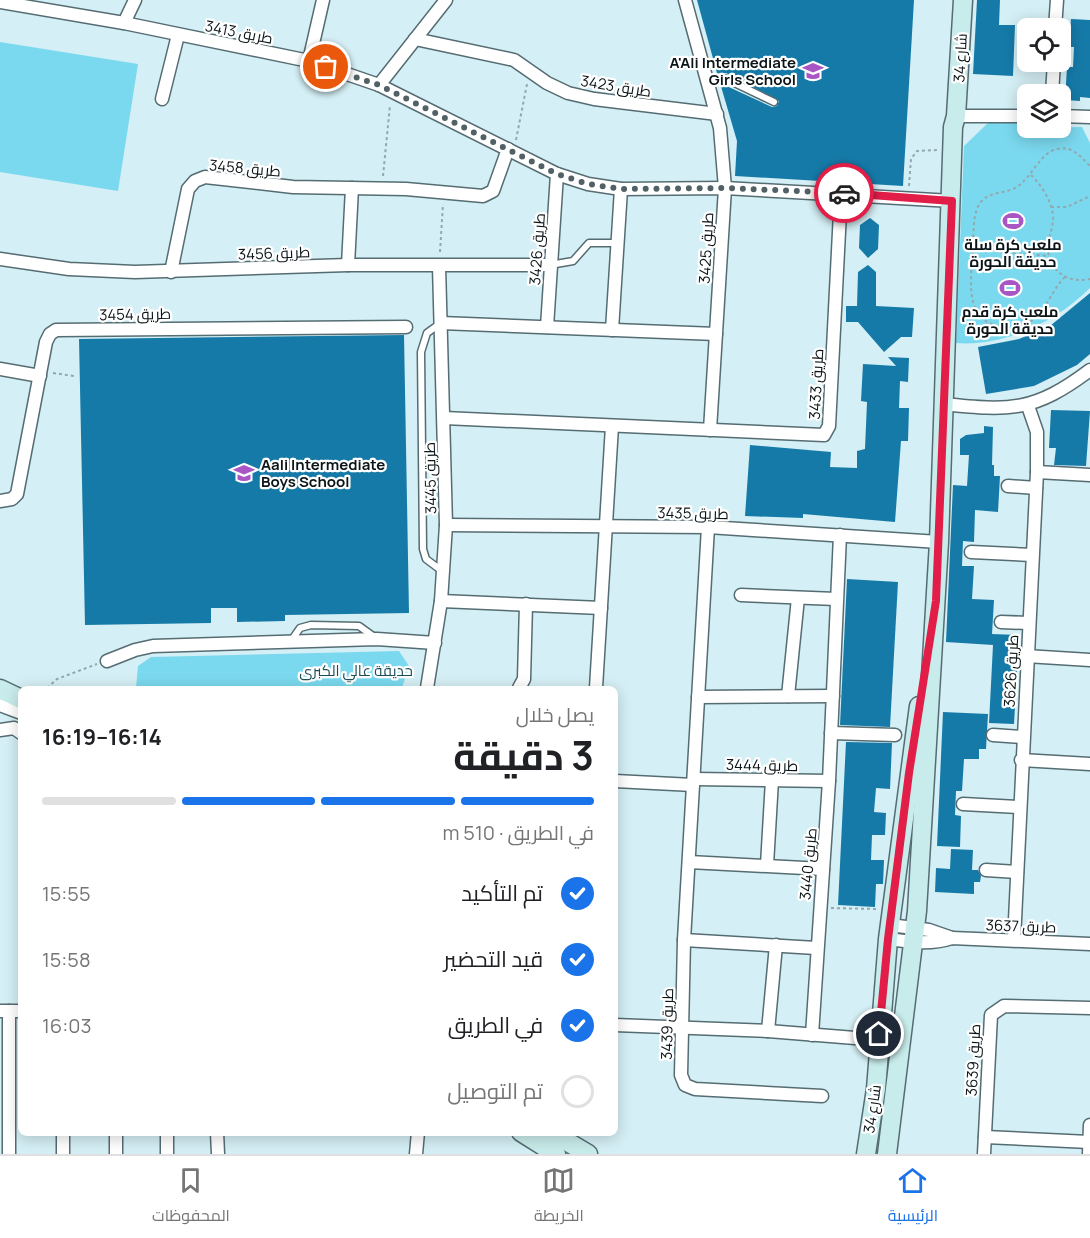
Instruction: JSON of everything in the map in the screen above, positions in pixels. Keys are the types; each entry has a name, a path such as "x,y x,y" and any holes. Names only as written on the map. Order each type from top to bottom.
{"street":[{"path":"124,23 135,0"},
{"path":"309,61 323,0"},
{"path":"379,85 446,0"},
{"name":"طريق 3425","path":"685,0 717,114 725,188 710,430"},
{"name":"شارع 34","path":"952,200 956,190 960,127 957,116 963,0"},
{"path":"1056,18 1057,0"},
{"name":"طريق 3413","path":"0,2 36,4 309,61 379,85 557,174 588,184 621,189 725,188 952,200"},
{"path":"162,99 178,35"},
{"name":"طريق 3423","path":"415,39 514,60 547,84 577,95 717,114"},
{"path":"957,116 1017,116"},
{"name":"شارع 34","path":"887,1154 913,936 936,601 952,200 950,192 953,123 957,116"},
{"path":"1071,116 1090,117"},
{"name":"طريق 3458","path":"171,272 188,189 195,181 205,177 293,187 382,188 488,195 493,190 511,150"},
{"name":"طريق 3426","path":"547,327 557,174"},
{"path":"348,265 352,188"},
{"path":"612,330 621,189"},
{"name":"طريق 3433","path":"444,418 824,435 827,432 841,193"},
{"name":"طريق 3456","path":"0,259 69,269 171,272 348,265 550,265"},
{"name":"طريق 3445","path":"427,686 441,601 446,525 439,266"},
{"path":"441,323 716,334"},
{"name":"طريق 3454","path":"0,501 12,500 17,494 46,342 50,334 56,330 406,327"},
{"path":"0,369 41,374"},
{"path":"943,404 990,409 1028,406 1050,396 1090,370"},
{"name":"طريق 3626","path":"1014,940 1026,656 1037,472 1036,432 1028,406"},
{"path":"596,686 612,426"},
{"path":"1037,472 1090,475"},
{"path":"1008,486 1036,488"},
{"name":"طريق 3435","path":"446,525 708,527 939,542"},
{"name":"طريق 3439","path":"708,527 684,940 681,1075 685,1085 695,1089 822,1096"},
{"name":"طريق 3440","path":"812,1035 816,948 829,781 840,535"},
{"path":"971,552 1032,555"},
{"path":"741,595 836,599"},
{"path":"788,696 798,598"},
{"path":"441,601 601,608"},
{"name":"شارع 34","path":"865,1153 876,1089 890,925 909,773 936,601"},
{"path":"520,686 524,679 526,604"},
{"path":"1001,622 1028,623"},
{"path":"107,661 153,646 377,639 435,643"},
{"path":"1026,656 1090,660"},
{"path":"0,680 18,688"},
{"path":"0,689 18,698"},
{"path":"698,697 833,696"},
{"path":"0,705 18,712"},
{"path":"0,730 17,731"},
{"path":"831,733 895,735"},
{"path":"993,735 1023,737"},
{"path":"1021,760 1090,764"},
{"path":"767,865 772,780"},
{"name":"طريق 3444","path":"618,782 829,781"},
{"path":"963,804 1019,807"},
{"path":"689,862 823,869"},
{"path":"986,870 1017,872"},
{"name":"طريق 3637","path":"890,925 913,936 936,942 952,938 1090,944"},
{"path":"684,940 816,948"},
{"path":"768,1031 776,945"},
{"name":"طريق 3639","path":"984,1154 991,1015 1004,1006 1090,1008"},
{"path":"9,1154 10,1011"},
{"path":"618,1024 683,1029 768,1031 855,1038"},
{"path":"1089,1154 1090,1125"},
{"path":"63,1136 63,1154"},
{"path":"116,1136 116,1154"},
{"path":"167,1136 168,1154"},
{"path":"217,1136 218,1154"},
{"path":"416,1154 418,1136"},
{"path":"528,1136 544,1144 556,1154"},
{"path":"985,1137 1089,1142"},
{"path":"544,1144 588,1154"}],"lane":[{"path":"706,78 724,78 774,102"},
{"path":"550,265 573,261 589,243 617,243"},
{"path":"441,323 426,333 421,352 423,549 426,559 443,572"}],"path":[{"path":"511,150 530,70"},
{"path":"382,188 391,91"},
{"path":"1065,277 1057,285 1040,313 1029,322 1009,328 993,325 980,317 973,304 975,217 979,205 988,196 1010,190 1031,175 1046,154 1057,149 1076,151 1090,166"},
{"path":"908,198 911,159 917,151 952,150"},
{"path":"1031,175 1041,186 1051,207 1053,223 1049,240 1049,256 1055,269 1065,277 1078,280 1090,279"},
{"path":"439,266 443,192"},
{"path":"1051,207 1075,205 1090,196"},
{"path":"950,249 1049,256"},
{"path":"41,374 74,376"},
{"path":"49,686 57,679 107,661"},
{"path":"819,908 890,925"}],"green space":[{"path":"0,42 138,64 118,191 0,172"},
{"path":"990,121 1017,122 1017,138 1071,138 1071,127 1082,127 1090,143 1090,288 1061,312 1028,330 992,341 974,343 956,343 964,146"},
{"name":"حديقة عالي الكبرى","path":"399,651 409,666 403,686 136,686 138,666 151,657"}],"building":[{"name":"A'Ali Intermediate Girls School","path":"697,0 914,0 903,186 735,176 737,141 720,83 772,107 777,106 779,101 726,73 717,73"},
{"path":"977,0 1000,0 999,25 1015,25 1013,76 973,74"},
{"path":"1071,19 1090,20 1090,98 1080,97 1080,101 1071,100 1071,84 1066,84 1067,72 1071,72 1071,67 1073,67 1074,47 1071,47"},
{"path":"870,218 879,225 878,249 868,258 859,248 860,225"},
{"path":"868,265 876,272 876,306 914,308 912,337 901,337 884,352 858,322 846,322 846,306 857,306 858,272"},
{"path":"1090,293 1090,354 1077,365 1034,386 986,394 978,347 1019,339 1050,326"},
{"name":"Aali Intermediate Boys School","path":"404,335 409,613 285,615 285,621 237,622 237,608 211,608 211,623 85,625 79,339"},
{"path":"888,357 909,358 908,382 900,381 899,408 909,408 908,441 901,441 895,522 803,514 803,518 745,516 750,445 831,452 830,467 857,468 857,451 865,449 867,402 861,401 863,364 896,366"},
{"path":"1051,410 1090,411 1086,466 1054,465 1056,448 1049,448"},
{"path":"984,426 993,427 992,465 994,465 994,476 1000,476 998,512 975,510 974,542 963,541 962,566 974,566 972,599 994,600 992,634 1019,635 1014,724 989,723 993,645 946,642 953,485 967,486 969,455 960,455 960,439 966,435 984,433"},
{"path":"847,579 898,582 890,727 840,725"},
{"path":"943,712 988,714 986,749 979,749 979,759 964,759 962,791 956,791 955,815 961,816 960,847 937,846"},
{"path":"846,742 892,743 890,789 876,788 874,812 886,813 885,835 872,835 871,860 884,860 883,884 876,884 875,907 838,905"},
{"path":"951,849 973,850 972,870 978,870 981,876 980,882 974,882 974,894 935,892 936,868 950,869"}],"way so far":[{"path":"326,67 379,85 557,174 588,184 621,189 725,188 844,193"}],"place":[{"name":"A'Ali Intermediate Girls School","path":"813,71"},
{"name":"ملعب كرة سلة حديقة الحورة","path":"1013,221"},
{"name":"ملعب كرة قدم حديقة الحورة","path":"1010,288"},
{"name":"Aali Intermediate Boys School","path":"244,473"}],"route":[{"path":"844,193 952,201 936,601 909,773 883,982 879,1034"}]}
